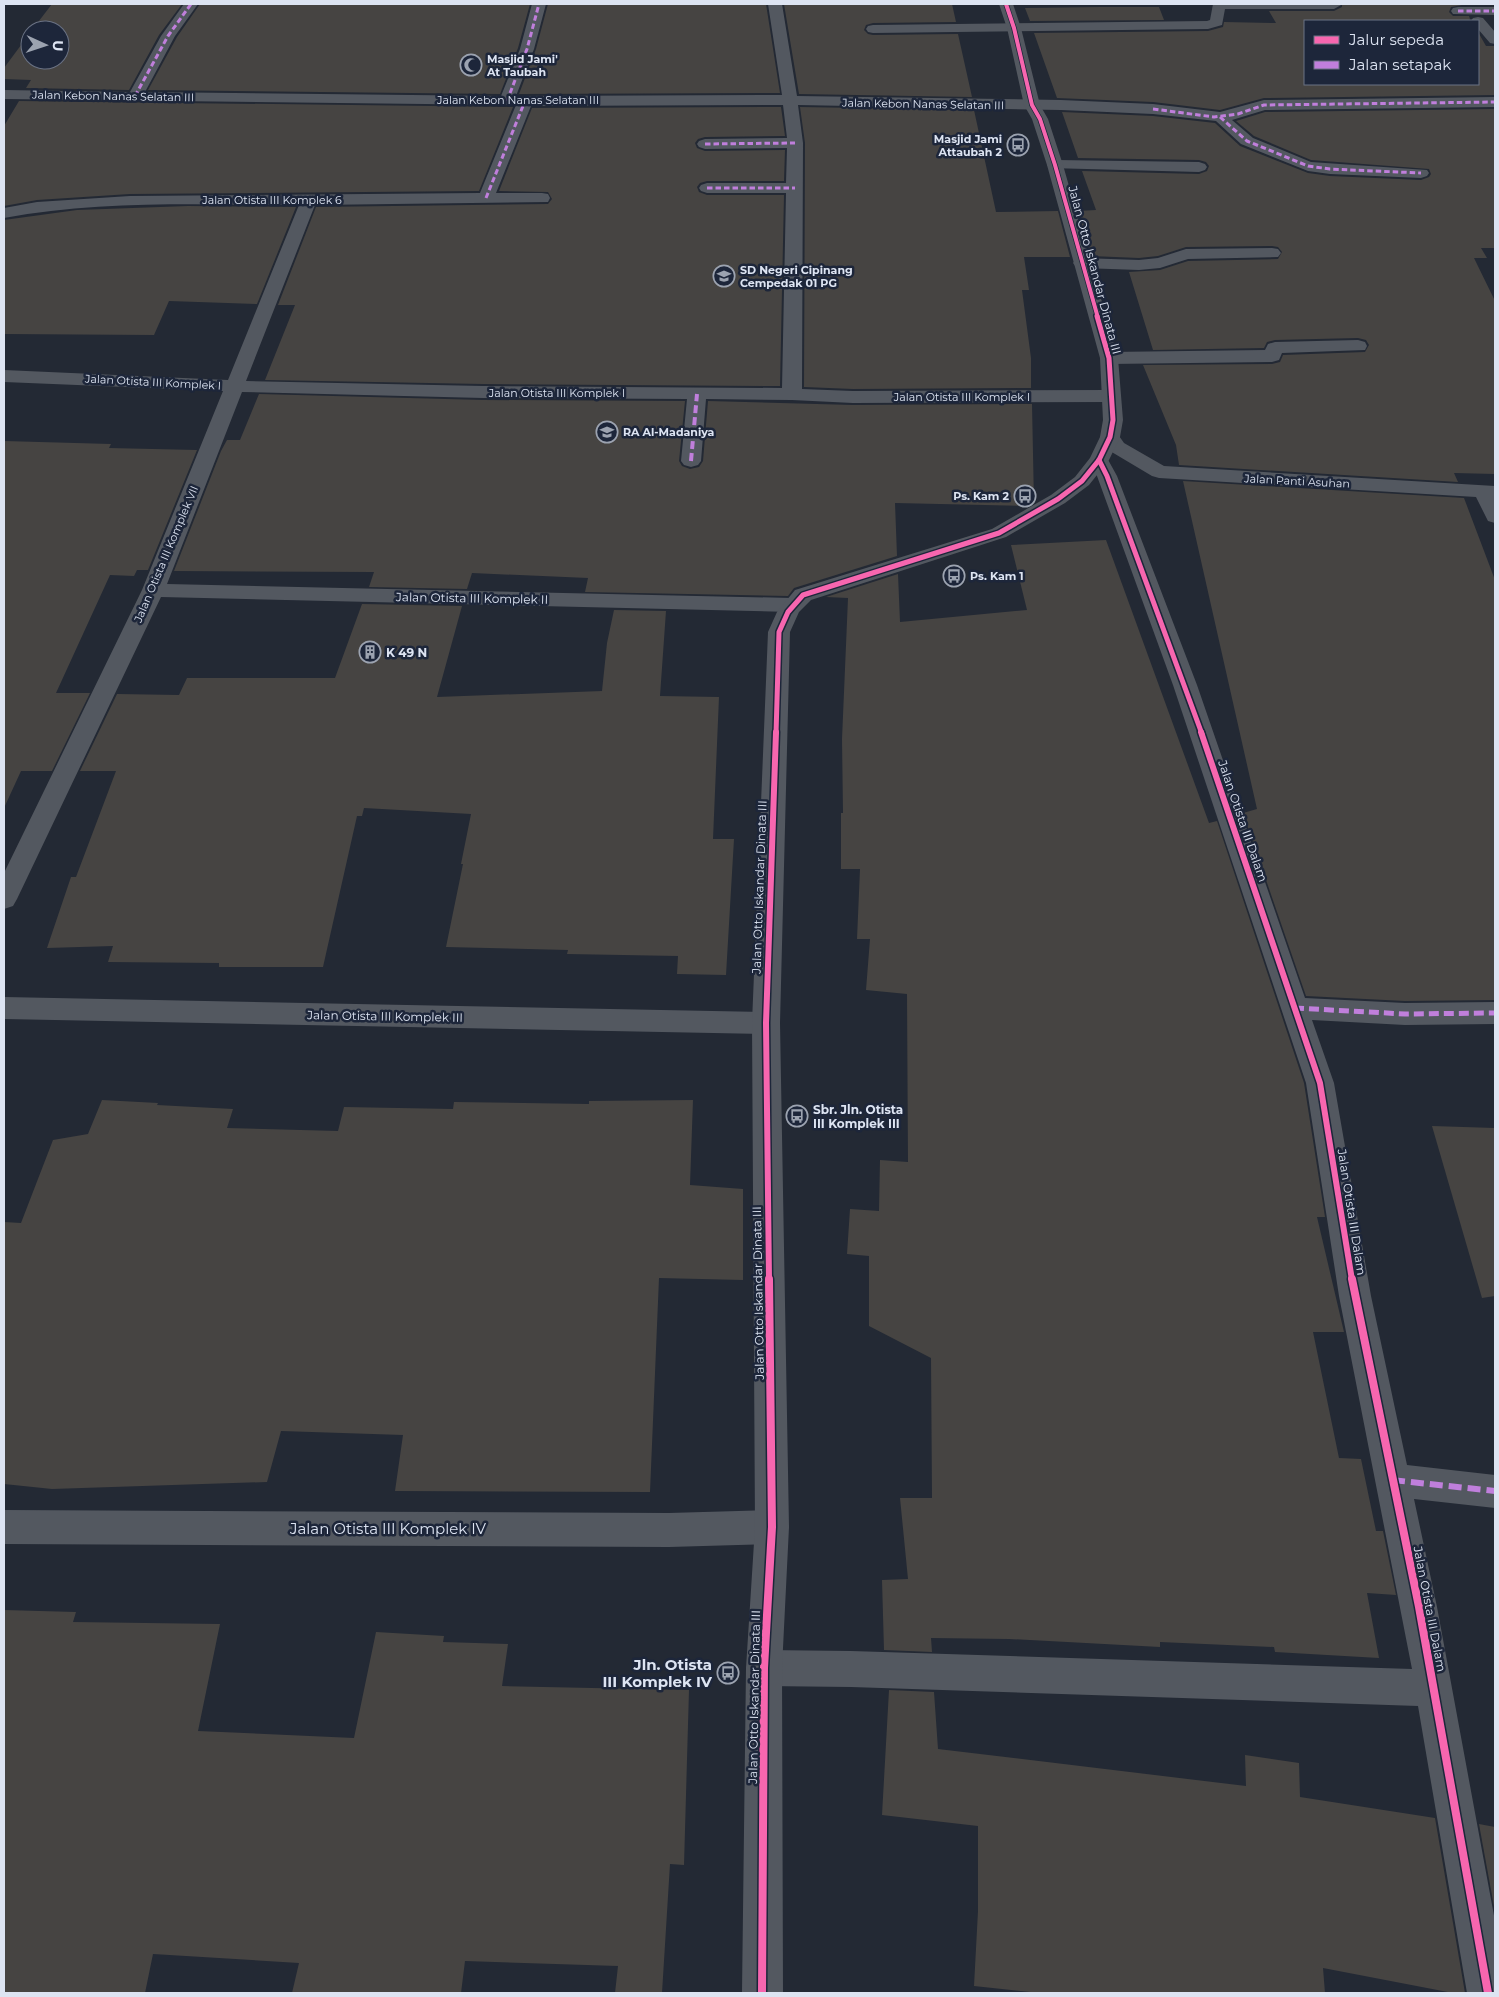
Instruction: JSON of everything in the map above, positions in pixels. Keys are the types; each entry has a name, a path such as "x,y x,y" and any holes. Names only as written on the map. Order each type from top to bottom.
{"street":[{"path":"135,96 168,36 191,4"},
{"path":"508,101 527,49 539,4"},
{"path":"775,4 790,100 794,143 792,394"},
{"name":"Jalan Otto Iskandar Dinata III","path":"1006,4 1014,28 1032,105 1040,119 1055,165 1109,358 1113,420 1104,448"},
{"path":"874,29 1208,25 1217,22 1219,5 1334,5"},
{"path":"1455,7 1495,10"},
{"path":"1455,7 1476,20"},
{"path":"1479,22 1495,40"},
{"name":"Jalan Kebon Nanas Selatan III","path":"4,95 508,101 790,100 1153,109 1220,117 1234,116 1264,105 1495,102"},
{"path":"486,198 525,101"},
{"path":"1220,117 1246,140 1308,166 1330,169 1421,173"},
{"path":"705,144 794,143"},
{"path":"1055,165 1199,168"},
{"path":"707,188 795,188"},
{"name":"Jalan Otista III Komplek 6","path":"4,213 37,207 130,201 542,198"},
{"name":"Jalan Otista III Komplek VII","path":"4,899 153,590 309,200"},
{"path":"1082,263 1138,265 1160,263 1186,254 1272,253"},
{"path":"1109,358 1272,356 1275,348 1358,346"},
{"name":"Jalan Otista III Komplek I","path":"4,376 236,386 483,392 792,394 853,397 1111,396"},
{"path":"691,461 697,394"},
{"name":"Jalan Panti Asuhan","path":"1104,448 1117,447 1159,472 1490,492"},
{"path":"791,605 803,595 1000,533 1058,499 1082,481 1104,448"},
{"name":"Jalan Otista III Dalam","path":"1104,448 1107,476 1185,685 1320,1083 1355,1296 1419,1607 1488,1993"},
{"path":"1490,492 1495,517"},
{"name":"Jalan Otista III Komplek II","path":"153,590 791,605"},
{"name":"Jalan Otto Iskandar Dinata III","path":"762,1993 764,1668 772,1527 766,1024 779,632 784,617 791,605"},
{"name":"Jalan Otista III Komplek III","path":"4,1008 766,1024"},
{"path":"1294,1008 1405,1014 1495,1013"},
{"path":"1392,1480 1495,1491"},
{"name":"Jalan Otista III Komplek IV","path":"4,1527 650,1530 772,1527"},
{"path":"764,1668 851,1669 1433,1688"}],"building":[{"path":"52,4 182,4 159,35 129,90 26,88 31,80 4,79 4,68 20,46 20,70 70,70 70,20 40,20"},
{"path":"200,4 530,4 518,48 500,94 148,90 177,37"},
{"path":"548,4 766,4 780,93 519,94 536,49"},
{"path":"784,4 952,4 956,22 873,23 866,25 864,30 868,34 873,35 958,34 972,97 799,94"},
{"path":"1342,4 1462,4 1451,7 1449,12 1453,16 1469,16 1470,19 1304,20 1304,85 1479,85 1479,34 1486,46 1495,46 1495,95 1264,98 1220,110 1153,102 1057,98 1034,33 1208,31 1223,27 1224,22 1276,23 1269,11 1334,11 1342,7"},
{"path":"1159,7 1164,20 1030,21 1025,8"},
{"path":"19,101 513,107 479,191 130,194 37,200 4,206 4,126"},
{"path":"781,107 785,136 705,137 698,139 695,143 697,148 705,151 785,150 784,181 707,181 700,183 697,187 699,192 707,195 784,195 780,386 265,380 295,305 278,305 316,207 548,204 552,199 548,192 499,191 532,108"},
{"path":"800,107 974,110 996,212 1058,211 1070,257 1024,257 1029,290 1022,290 1031,358 1031,388 853,389 804,387 805,143"},
{"path":"1495,109 1495,248 1481,248 1487,258 1474,258 1495,301 1495,474 1454,473 1458,482 1179,465 1176,445 1143,365 1272,364 1280,362 1283,355 1365,352 1369,345 1366,340 1358,338 1275,340 1267,342 1264,348 1153,350 1129,272 1160,270 1188,261 1278,259 1282,252 1278,247 1272,246 1186,247 1158,256 1139,258 1091,256 1078,211 1096,210 1082,171 1199,174 1207,171 1209,166 1206,162 1199,160 1078,158 1062,112 1153,116 1215,123 1240,146 1308,173 1330,176 1421,180 1429,177 1431,174 1429,169 1311,160 1254,136 1236,121 1265,112"},
{"path":"188,206 296,207 257,304 169,301 154,335 4,334 4,220 77,210"},
{"path":"259,394 483,400 685,401 679,461 682,466 690,469 699,467 703,461 708,401 853,405 1032,404 1034,503 1029,506 895,503 897,556 794,588 788,596 585,592 588,578 472,573 467,589 369,587 374,572 174,571 221,451 227,440 240,440"},
{"path":"4,441 111,444 109,448 197,450 148,570 137,570 134,576 110,575 56,693 90,693 52,771 21,771 4,808"},
{"path":"1183,481 1464,498 1495,580 1495,1000 1405,1001 1306,996 1243,813 1257,809"},
{"path":"1106,540 1209,823 1217,821 1304,1083 1325,1217 1317,1217 1344,1332 1313,1332 1339,1458 1361,1459 1376,1531 1383,1531 1396,1595 1367,1593 1379,1658 1275,1652 1274,1647 1160,1642 1160,1647 1009,1639 931,1638 932,1652 884,1650 882,1580 908,1579 900,1498 932,1498 931,1358 869,1326 869,1256 847,1254 850,1209 879,1211 880,1160 908,1162 907,994 866,990 870,939 857,939 860,869 841,869 841,813 843,813 842,739 848,598 826,597 898,574 900,622 1027,610 1011,545"},
{"path":"362,604 462,606 437,697 602,691 607,643 614,610 666,611 660,696 719,697 713,839 734,839 726,975 677,974 678,956 567,954 568,950 446,947 471,814 364,808 362,816 357,816 323,967 219,967 219,963 108,962 113,946 47,948 71,877 76,877 116,771 80,771 117,694 179,695 187,678 335,678"},
{"path":"102,1100 233,1109 227,1128 338,1131 344,1107 453,1109 454,1102 589,1104 589,1101 693,1100 690,1185 743,1189 743,1280 659,1278 650,1492 395,1491 403,1435 281,1431 267,1482 52,1489 4,1484 4,1222 21,1223 53,1140 88,1134"},
{"path":"1432,1126 1495,1128 1495,1296 1482,1298"},
{"path":"4,1610 76,1612 73,1622 220,1624 198,1731 354,1738 376,1632 444,1636 443,1642 508,1644 502,1686 689,1690 684,1865 670,1864 662,1993 615,1993 618,1966 465,1961 461,1993 292,1993 299,1963 153,1954 145,1993 4,1993"},
{"path":"889,1690 934,1692 938,1749 1246,1786 1245,1755 1299,1763 1300,1797 1435,1818 1465,1993 1453,1993 1323,1968 1325,1993 1040,1993 974,1986 978,1911 978,1826 882,1815"},
{"path":"1479,1824 1495,1827 1495,1912"}],"marked path":[{"path":"135,96 168,36 191,4"},
{"path":"507,101 527,49 539,4"},
{"path":"1458,11 1495,11"},
{"path":"486,198 525,101"},
{"path":"1153,109 1194,116 1224,117 1264,105 1495,102"},
{"path":"1220,117 1247,141 1308,166 1330,169 1421,173"},
{"path":"705,144 795,143"},
{"path":"707,188 795,188"},
{"path":"691,461 697,394"},
{"path":"1294,1008 1405,1014 1495,1013"},
{"path":"1392,1480 1495,1491"}],"cycle path":[{"path":"762,1993 764,1668 772,1527 766,1023 779,632 788,612 803,595 999,533 1058,499 1082,481 1099,460 1110,437 1113,420 1109,358 1055,165 1040,119 1032,105 1014,28 1006,4"},
{"path":"1099,460 1107,476 1185,685 1320,1083 1355,1296 1419,1607 1488,1993"}],"place":[{"name":"Masjid Jami' At Taubah","path":"471,65"},
{"name":"Masjid Jami Attaubah 2","path":"1018,145"},
{"name":"SD Negeri Cipinang Cempedak 01 PG","path":"724,276"},
{"name":"RA Al-Madaniya","path":"607,432"},
{"name":"Ps. Kam 2","path":"1025,496"},
{"name":"Ps. Kam 1","path":"954,576"},
{"name":"K 49 N","path":"370,652"},
{"name":"Sbr. Jln. Otista III Komplek III","path":"797,1116"},
{"name":"Jln. Otista III Komplek IV","path":"728,1673"}]}
